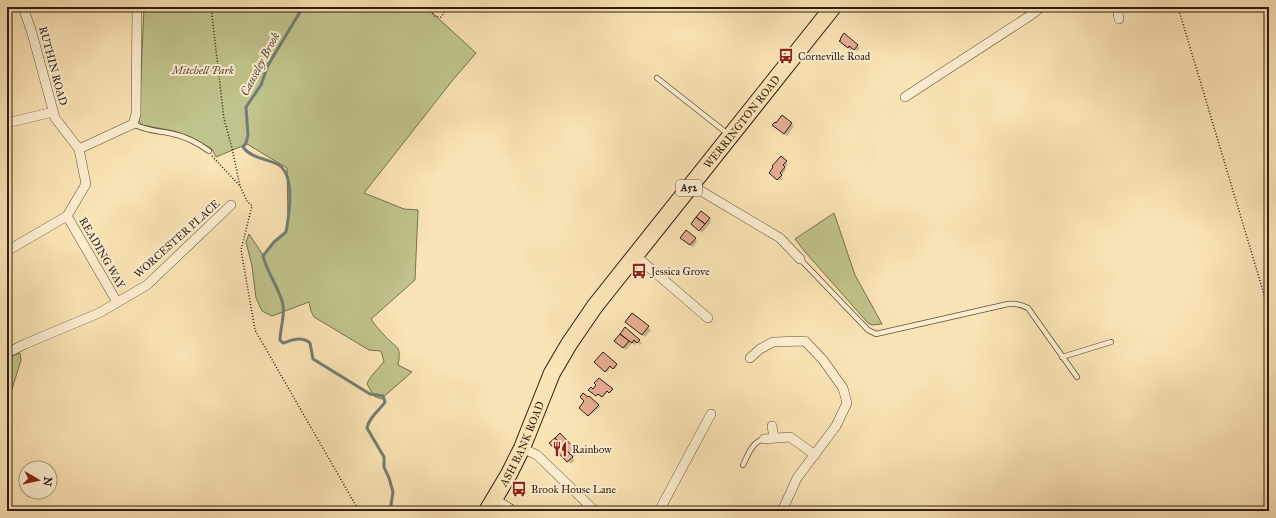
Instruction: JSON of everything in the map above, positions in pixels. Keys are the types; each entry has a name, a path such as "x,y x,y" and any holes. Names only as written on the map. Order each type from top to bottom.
{"highway":[{"name":"WERRINGTON ROAD","path":"552,373 569,344 595,306 833,7"},
{"name":"ASH BANK ROAD","path":"490,506 522,448 552,373"}],"street":[{"name":"RUTHIN ROAD","path":"7,251 67,216 86,184 79,149 55,118 32,33 23,7"},
{"path":"79,149 133,124 136,114 137,7"},
{"path":"905,97 1041,7"},
{"path":"1117,7 1119,19"},
{"path":"7,123 53,112"},
{"path":"692,185 780,238 800,259"},
{"name":"WORCESTER PLACE","path":"7,354 25,344 99,313 147,285 231,205"},
{"name":"READING WAY","path":"67,216 117,302"},
{"path":"636,256 708,318"},
{"path":"750,358 760,349 773,342 805,341 823,360 843,388 847,403 836,426 797,478 782,511"},
{"path":"659,511 711,414"},
{"path":"772,426 774,438"},
{"path":"764,439 790,437 815,455"},
{"path":"522,448 538,455 595,511"},
{"path":"490,506 510,511"}],"lane":[{"path":"657,78 730,136"},
{"path":"133,124 142,128 183,137 195,142 209,151"},
{"path":"800,259 868,330 876,334 1014,303 1028,308 1077,377"},
{"path":"1062,357 1111,342"},
{"path":"743,465 754,444 759,440 764,439"}],"path":[{"path":"211,7 224,119 240,186 247,201 252,206 241,250 255,330 359,511"},
{"path":"426,7 435,16 441,17 448,7"},
{"path":"1178,7 1269,311"},
{"path":"209,151 213,159 240,186"}],"green space":[{"name":"Mitchell Park","path":"144,7 426,7 476,53 452,81 364,193 404,209 418,210 415,280 371,319 381,332 399,350 398,365 412,372 381,399 374,396 367,384 384,361 381,351 369,350 314,317 309,302 272,316 262,311 256,298 252,266 246,242 249,234 263,255 274,242 286,232 288,218 287,168 247,144 216,157 212,149 191,137 174,131 142,125 139,121"},
{"path":"834,213 855,275 882,324 872,325 868,323 795,239"},
{"path":"20,353 21,360 7,405 7,358"}],"building":[{"path":"844,33 858,45 854,50 849,46 848,48 839,41"},
{"path":"782,115 792,123 784,134 772,125 775,122 776,123"},
{"path":"781,156 787,161 783,165 785,167 780,173 782,175 777,180 769,173 773,167 772,166"},
{"path":"701,211 710,218 705,224 696,217"},
{"path":"696,217 705,224 699,231 691,224"},
{"path":"686,230 696,238 690,245 680,238"},
{"path":"632,313 649,326 642,335 625,322"},
{"path":"625,327 640,340 637,343 634,340 632,343 620,334"},
{"path":"620,334 629,341 623,348 614,341"},
{"path":"603,352 617,364 613,369 610,366 605,372 594,362"},
{"path":"599,378 613,389 609,393 607,391 602,397 598,394 596,396 588,390 591,387 593,389 596,385 594,383"},
{"path":"583,393 599,405 588,416 579,408 584,401 580,397"},
{"path":"560,433 576,450 571,455 555,438"},
{"name":"Rainbow","path":"555,438 573,457 567,462 549,443"}],"waterway":[{"name":"Causeley Brook","path":"301,7 300,12 268,65 261,85 246,107 248,135 246,143 243,147 250,154 277,164 283,169 287,176 289,185 289,216 286,232 274,242 263,256 267,269 279,293 283,305 280,340 283,343 297,339 307,341 310,343 313,359 370,394 383,396 385,402 372,417 367,428 384,457 384,467 393,492 390,511"}],"place":[{"name":"Corneville Road","path":"786,56"},
{"name":"Jessica Grove","path":"639,271"},
{"name":"Rainbow","path":"560,449"},
{"name":"Brook House Lane","path":"519,489"}]}
